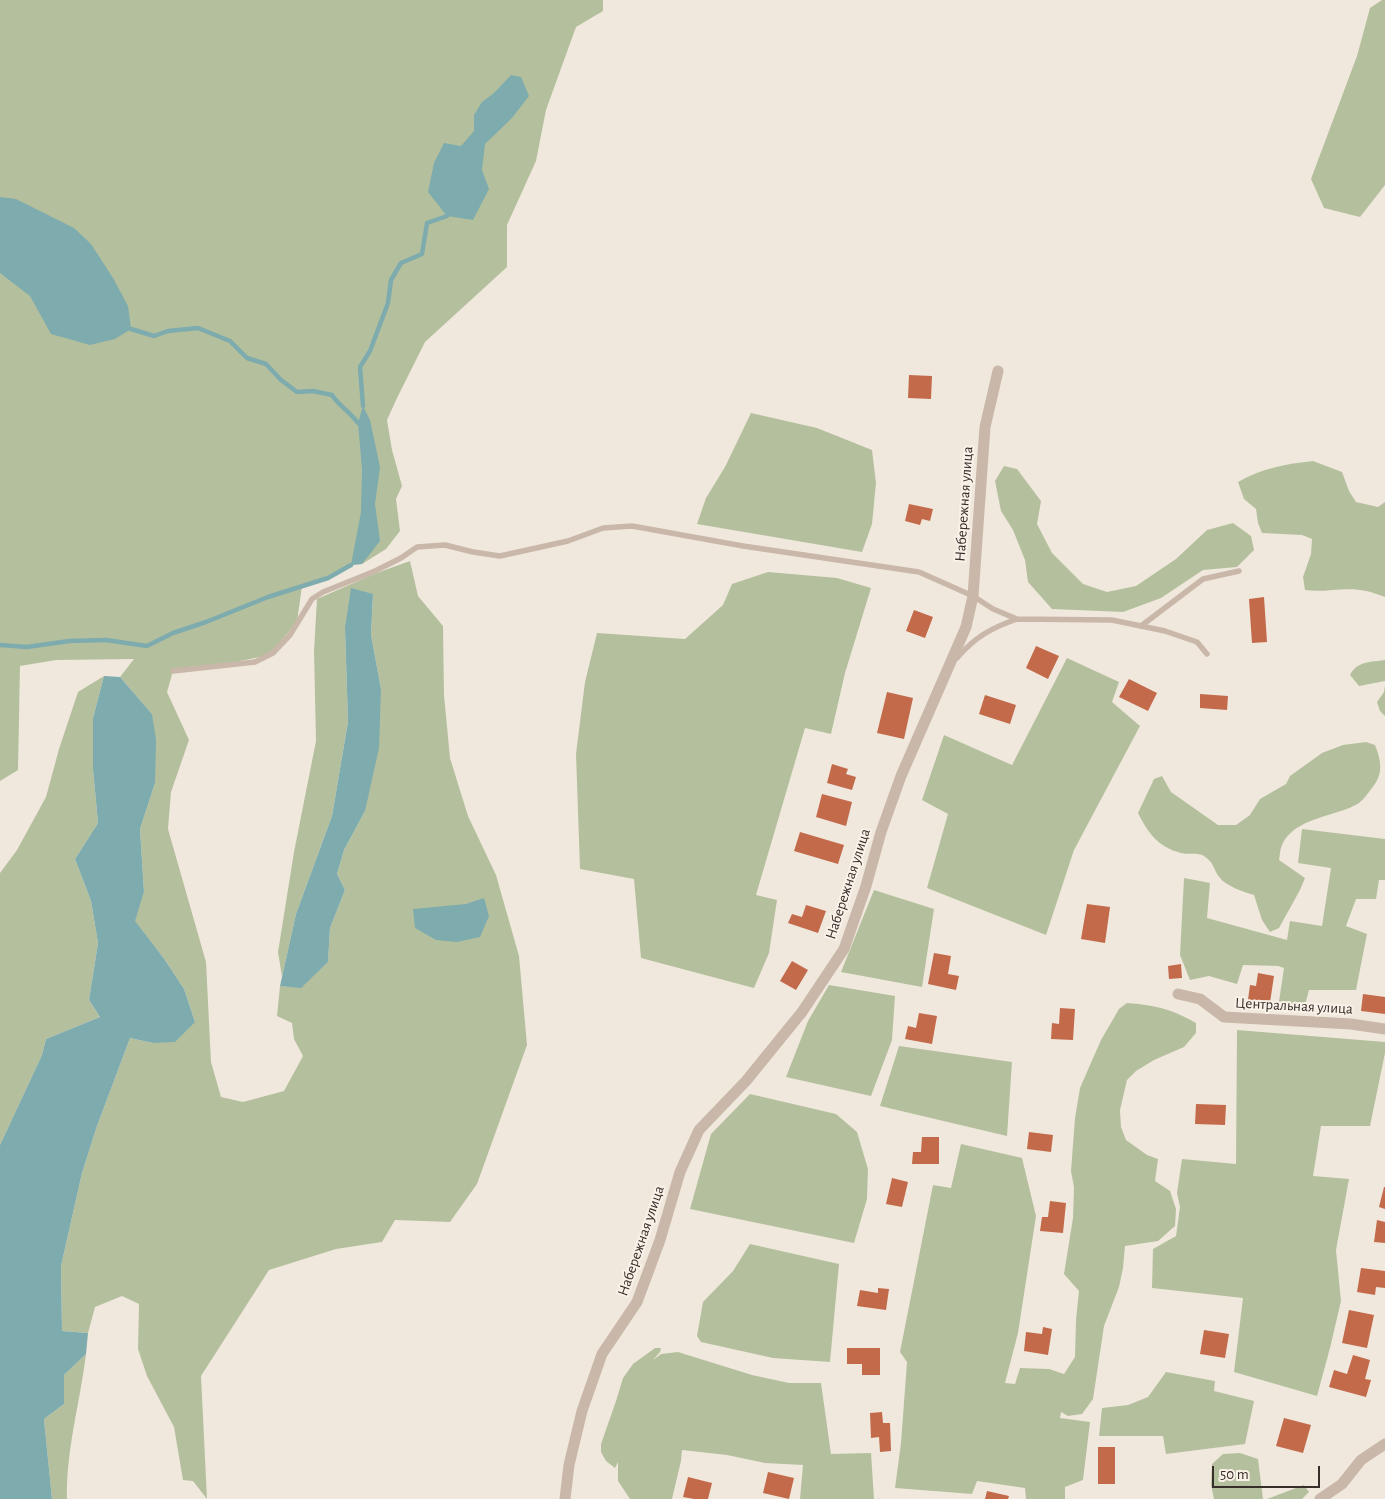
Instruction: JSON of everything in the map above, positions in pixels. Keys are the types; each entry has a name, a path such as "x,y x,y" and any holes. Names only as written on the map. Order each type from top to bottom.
{"street":[{"name":"Набережная улица","path":"565,1499 569,1465 582,1411 602,1354 637,1302 660,1240 680,1172 699,1130 746,1081 802,1012 844,949 901,776 966,626 973,596 985,427 998,371"},
{"name":"Центральная улица","path":"1178,994 1200,999 1224,1017 1351,1024 1385,1029"},
{"path":"1320,1499 1342,1484 1361,1460 1385,1444"}],"lane":[{"path":"173,671 255,662 273,653 290,635 312,598 375,571 401,558 417,547 445,545 472,552 500,556 568,541 603,528 632,526 743,546 919,572 973,596 993,609 1017,619 1112,620 1165,631 1197,642 1208,654"},
{"path":"1141,626 1203,580 1239,571"},
{"path":"950,666 984,632 1017,619"}],"green space":[{"path":"0,0 603,0 603,11 576,27 546,110 536,161 507,225 507,267 425,342 387,420 392,450 402,486 396,499 400,531 386,549 362,564 351,565 328,578 302,586 297,622 269,655 226,664 173,671 167,692 189,740 171,792 168,829 206,962 211,1062 221,1097 243,1102 284,1091 303,1056 294,1039 292,1023 277,1016 280,986 301,987 328,962 330,928 345,890 337,874 344,850 365,811 381,689 371,635 373,594 345,628 348,722 332,816 296,914 282,977 278,952 294,852 316,741 314,651 317,599 374,574 410,561 418,596 443,626 444,695 450,758 468,816 496,875 519,956 527,1045 477,1184 450,1222 395,1220 382,1242 336,1249 269,1270 201,1376 207,1499 193,1481 183,1480 174,1427 147,1376 138,1349 139,1304 122,1296 95,1307 88,1333 62,1331 61,1266 82,1173 97,1126 130,1038 153,1043 195,1022 184,989 165,960 134,921 144,892 140,829 155,783 152,714 120,677 134,659 56,660 20,666 18,770 0,781"},
{"path":"1385,0 1385,185 1360,217 1324,208 1311,179 1357,56 1370,8"},
{"path":"751,413 817,428 872,450 876,483 872,524 862,552 697,524 706,498 725,467"},
{"path":"1313,461 1342,472 1349,491 1356,502 1378,507 1385,502 1385,597 1358,590 1305,590 1303,577 1311,554 1312,539 1302,535 1262,533 1256,509 1244,499 1238,482 1247,477 1274,467"},
{"path":"1004,466 1017,469 1041,501 1037,524 1052,553 1083,584 1107,592 1136,586 1176,559 1207,530 1233,523 1251,536 1254,550 1237,567 1203,570 1161,598 1123,612 1052,609 1028,582 1025,560 1013,530 1001,511 995,481"},
{"path":"768,572 837,578 871,588 845,673 831,734 805,728 756,895 777,900 769,953 754,988 641,958 634,879 580,869 576,754 585,682 597,633 685,639 723,605 732,584"},
{"path":"1067,658 1119,682 1112,702 1140,726 1074,850 1046,935 927,888 948,814 922,800 944,735 1012,765"},
{"path":"1385,660 1385,681 1359,686 1350,675 1360,665"},
{"path":"104,676 93,718 93,769 98,823 75,859 91,901 98,943 89,1000 100,1017 46,1039 42,1055 0,1145 0,873 17,850 46,797 59,749 78,692"},
{"path":"1385,685 1385,716 1380,711 1377,702 1384,692"},
{"path":"1366,742 1375,745 1379,756 1380,772 1376,783 1366,796 1350,808 1306,823 1288,836 1282,845 1279,860 1305,878 1279,928 1270,932 1262,920 1254,895 1226,884 1210,861 1204,856 1181,853 1160,843 1150,833 1138,813 1154,779 1162,776 1171,792 1218,825 1236,825 1250,815 1260,799 1286,784 1290,776 1322,753 1343,745"},
{"path":"1302,829 1385,839 1385,880 1379,880 1376,899 1356,899 1346,926 1367,934 1356,990 1309,990 1304,1009 1278,1008 1284,968 1278,966 1243,965 1237,984 1209,976 1190,980 1180,955 1184,878 1210,883 1207,918 1287,940 1290,921 1322,926 1331,868 1298,863"},
{"path":"874,890 934,909 922,987 841,972"},
{"path":"829,985 895,996 892,1040 871,1096 786,1077 808,1021"},
{"path":"1127,1003 1146,1005 1179,1014 1196,1023 1196,1033 1184,1047 1154,1060 1136,1071 1127,1080 1120,1110 1121,1127 1126,1140 1147,1155 1158,1159 1155,1181 1170,1191 1176,1209 1175,1226 1158,1241 1125,1246 1119,1287 1104,1326 1093,1399 1082,1414 1068,1416 1061,1412 1060,1418 1090,1422 1083,1480 1065,1487 1065,1499 1026,1499 1025,1488 977,1481 972,1494 895,1488 901,1443 907,1362 900,1352 933,1185 951,1188 961,1144 1022,1158 1036,1216 1018,1333 1005,1383 1015,1384 1020,1368 1049,1369 1064,1374 1075,1357 1079,1291 1064,1274 1073,1218 1074,1187 1071,1171 1075,1118 1080,1088 1101,1040 1119,1009"},
{"path":"1237,1030 1385,1042 1385,1053 1370,1126 1321,1126 1313,1176 1349,1179 1336,1250 1341,1301 1317,1396 1234,1372 1243,1298 1152,1288 1153,1249 1176,1236 1180,1207 1177,1193 1182,1159 1236,1164"},
{"path":"899,1046 1012,1062 1007,1136 880,1106"},
{"path":"750,1094 836,1114 857,1132 868,1169 867,1199 854,1243 690,1209 711,1134"},
{"path":"750,1244 839,1264 830,1362 773,1358 701,1342 697,1336 703,1302 733,1271"},
{"path":"655,1348 661,1348 653,1360 661,1354 678,1352 752,1375 789,1383 821,1383 831,1454 871,1453 874,1499 800,1499 803,1465 765,1463 727,1455 682,1450 672,1499 630,1499 618,1481 618,1462 615,1468 606,1461 601,1452 601,1444 623,1378 633,1364"},
{"path":"86,1354 71,1445 67,1499 52,1499 44,1419 64,1404 64,1375"},
{"path":"1166,1372 1215,1381 1214,1391 1254,1401 1245,1444 1166,1454 1163,1436 1099,1436 1102,1408 1128,1405 1148,1397"},
{"path":"1240,1453 1258,1459 1263,1499 1214,1499 1211,1485 1212,1464 1223,1454"},
{"path":"1304,1485 1309,1492 1302,1499 1267,1499"}],"water":[{"path":"511,75 521,77 529,96 512,118 485,144 482,170 489,189 473,220 447,216 428,192 434,163 444,143 461,146 474,131 474,115 482,102 494,93"},
{"path":"0,197 16,199 74,228 91,244 128,306 131,329 115,339 90,345 51,334 30,296 0,273"},
{"path":"363,406 370,420 380,467 375,504 380,541 362,564 351,565 361,512 362,469 358,423"},
{"path":"351,588 373,594 371,635 381,689 379,748 365,811 344,850 337,874 345,890 330,928 328,962 301,988 280,986 296,914 332,816 348,722 345,628"},
{"path":"104,676 120,677 152,714 156,740 155,783 140,829 144,892 135,921 165,960 184,989 195,1022 175,1042 153,1043 130,1038 97,1126 82,1173 61,1266 62,1331 88,1333 86,1354 64,1375 64,1404 44,1419 52,1499 0,1499 0,1145 42,1055 46,1039 100,1017 89,1000 98,943 91,901 75,859 98,823 93,769 93,718"},
{"path":"484,898 489,916 480,937 457,942 436,940 415,928 413,909 466,904"}],"building":[{"path":"909,375 932,376 931,399 908,398"},
{"path":"909,504 933,509 930,521 922,519 920,525 905,521"},
{"path":"1264,597 1267,642 1252,643 1249,599"},
{"path":"914,610 933,617 925,638 906,631"},
{"path":"1036,646 1059,656 1048,679 1026,668"},
{"path":"1129,679 1157,693 1148,711 1119,697"},
{"path":"887,692 913,698 904,739 877,733"},
{"path":"1200,694 1228,696 1227,710 1200,708"},
{"path":"985,695 1016,705 1010,724 979,714"},
{"path":"832,764 848,769 846,774 856,777 852,790 827,783"},
{"path":"822,794 852,802 846,826 816,817"},
{"path":"800,832 844,845 838,864 794,851"},
{"path":"1087,904 1110,907 1105,943 1081,939"},
{"path":"806,905 826,911 818,933 788,923 792,914 802,917"},
{"path":"934,953 951,956 948,974 959,976 956,990 928,984"},
{"path":"792,961 808,970 796,990 780,981"},
{"path":"1181,964 1182,978 1169,979 1168,966"},
{"path":"1258,973 1274,976 1269,1009 1254,1006 1255,1001 1248,1000 1250,985 1256,986"},
{"path":"1363,994 1385,997 1385,1014 1361,1011"},
{"path":"1060,1008 1075,1009 1073,1040 1051,1039 1052,1023 1059,1024"},
{"path":"919,1013 937,1016 932,1044 905,1039 908,1026 916,1028"},
{"path":"1196,1104 1226,1105 1225,1125 1195,1124"},
{"path":"1029,1132 1053,1135 1051,1152 1027,1149"},
{"path":"922,1137 939,1137 939,1164 912,1164 913,1152 921,1152"},
{"path":"892,1178 908,1182 902,1207 886,1204"},
{"path":"1385,1187 1385,1209 1379,1207"},
{"path":"1050,1201 1066,1203 1063,1233 1040,1231 1042,1217 1048,1217"},
{"path":"1377,1220 1385,1222 1385,1243 1374,1242"},
{"path":"1361,1268 1385,1271 1385,1288 1376,1287 1375,1295 1357,1292"},
{"path":"878,1288 889,1289 886,1310 857,1306 860,1290 878,1293"},
{"path":"1349,1310 1374,1315 1367,1348 1342,1343"},
{"path":"1043,1327 1052,1329 1048,1355 1024,1351 1026,1332 1042,1334"},
{"path":"1204,1330 1229,1334 1225,1358 1200,1354"},
{"path":"847,1348 880,1348 880,1375 862,1375 862,1364 847,1364"},
{"path":"1353,1355 1370,1360 1365,1379 1371,1380 1366,1397 1329,1387 1334,1370 1347,1374"},
{"path":"882,1412 883,1423 890,1423 891,1451 880,1452 879,1437 871,1438 870,1413"},
{"path":"1284,1418 1311,1425 1303,1453 1276,1446"},
{"path":"1098,1447 1115,1447 1115,1484 1098,1484"},
{"path":"768,1472 794,1478 789,1499 763,1493"},
{"path":"688,1477 712,1483 708,1499 683,1497"},
{"path":"987,1491 1009,1496 1008,1499 985,1499"}],"waterway":[{"path":"363,406 360,367 370,351 388,303 391,280 401,263 422,254 427,223 447,216"},
{"path":"131,329 154,336 168,331 198,328 230,341 247,358 266,364 281,380 297,392 313,391 332,395 358,423"},
{"path":"0,645 27,647 69,641 106,640 147,646 173,633 268,597 328,578 351,565"}]}
